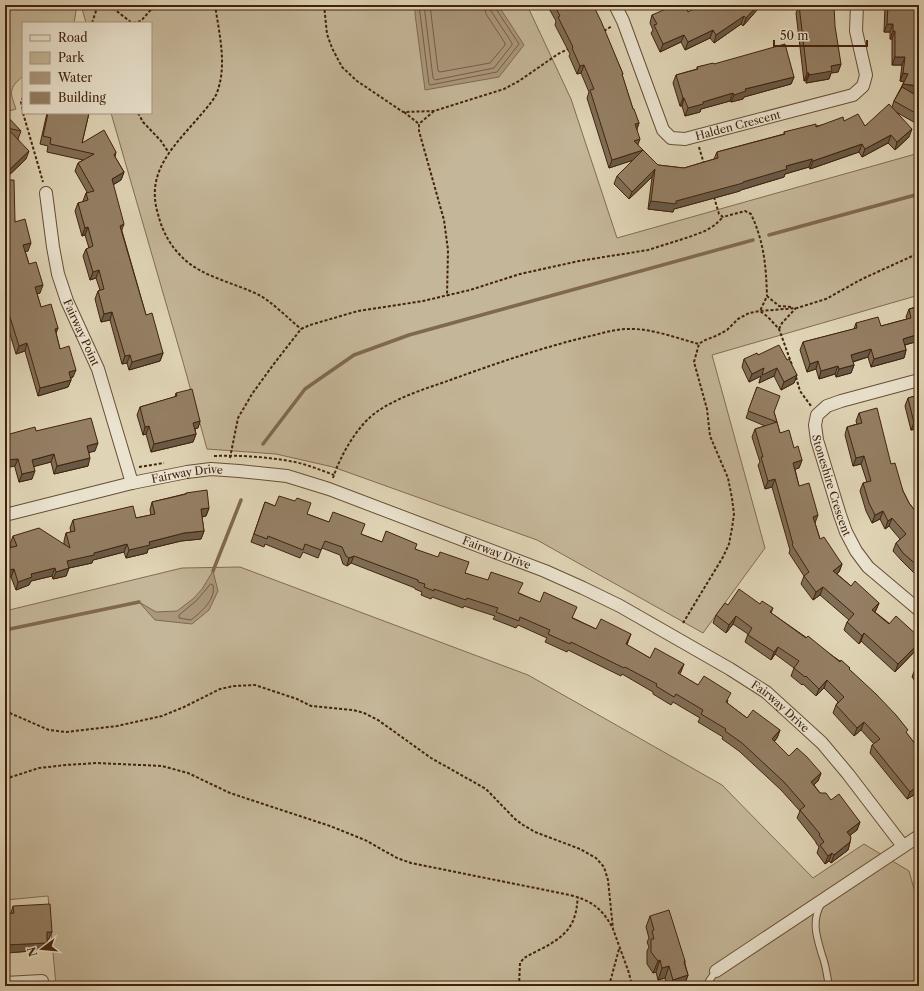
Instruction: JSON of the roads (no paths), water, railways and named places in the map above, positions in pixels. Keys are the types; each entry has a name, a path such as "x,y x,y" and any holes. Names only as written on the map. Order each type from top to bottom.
{"street":[{"name":"Halden Crescent","path":"619,6 622,21 663,130 671,138 684,139 853,94 863,86 866,75 856,30 857,5"},
{"name":"Fairway Point","path":"46,192 53,247 60,280 67,300 98,369 132,483"},
{"name":"Stoneshire Crescent","path":"919,380 827,406 817,415 815,425 817,440 840,515 846,532 856,551 868,566 919,610"},
{"name":"Fairway Drive","path":"5,515 132,483 186,472 211,469 287,476 329,489 538,568 620,606 730,669 766,692 822,743 848,774 903,846"},
{"path":"716,971 919,836"},
{"path":"5,983 42,981"}],"lane":[{"path":"824,899 819,908 816,935 823,956 829,986"},
{"path":"708,986 716,971"}],"water":[{"path":"415,5 498,5 524,45 499,77 425,90"},
{"path":"213,571 218,591 209,610 192,624 155,620 139,602 156,612 177,611 194,598 202,589"}],"waterway":[{"path":"769,235 919,194"},
{"path":"263,444 305,389 354,355 409,335 753,240"},
{"path":"213,571 241,500"},
{"path":"5,630 139,602"}]}
